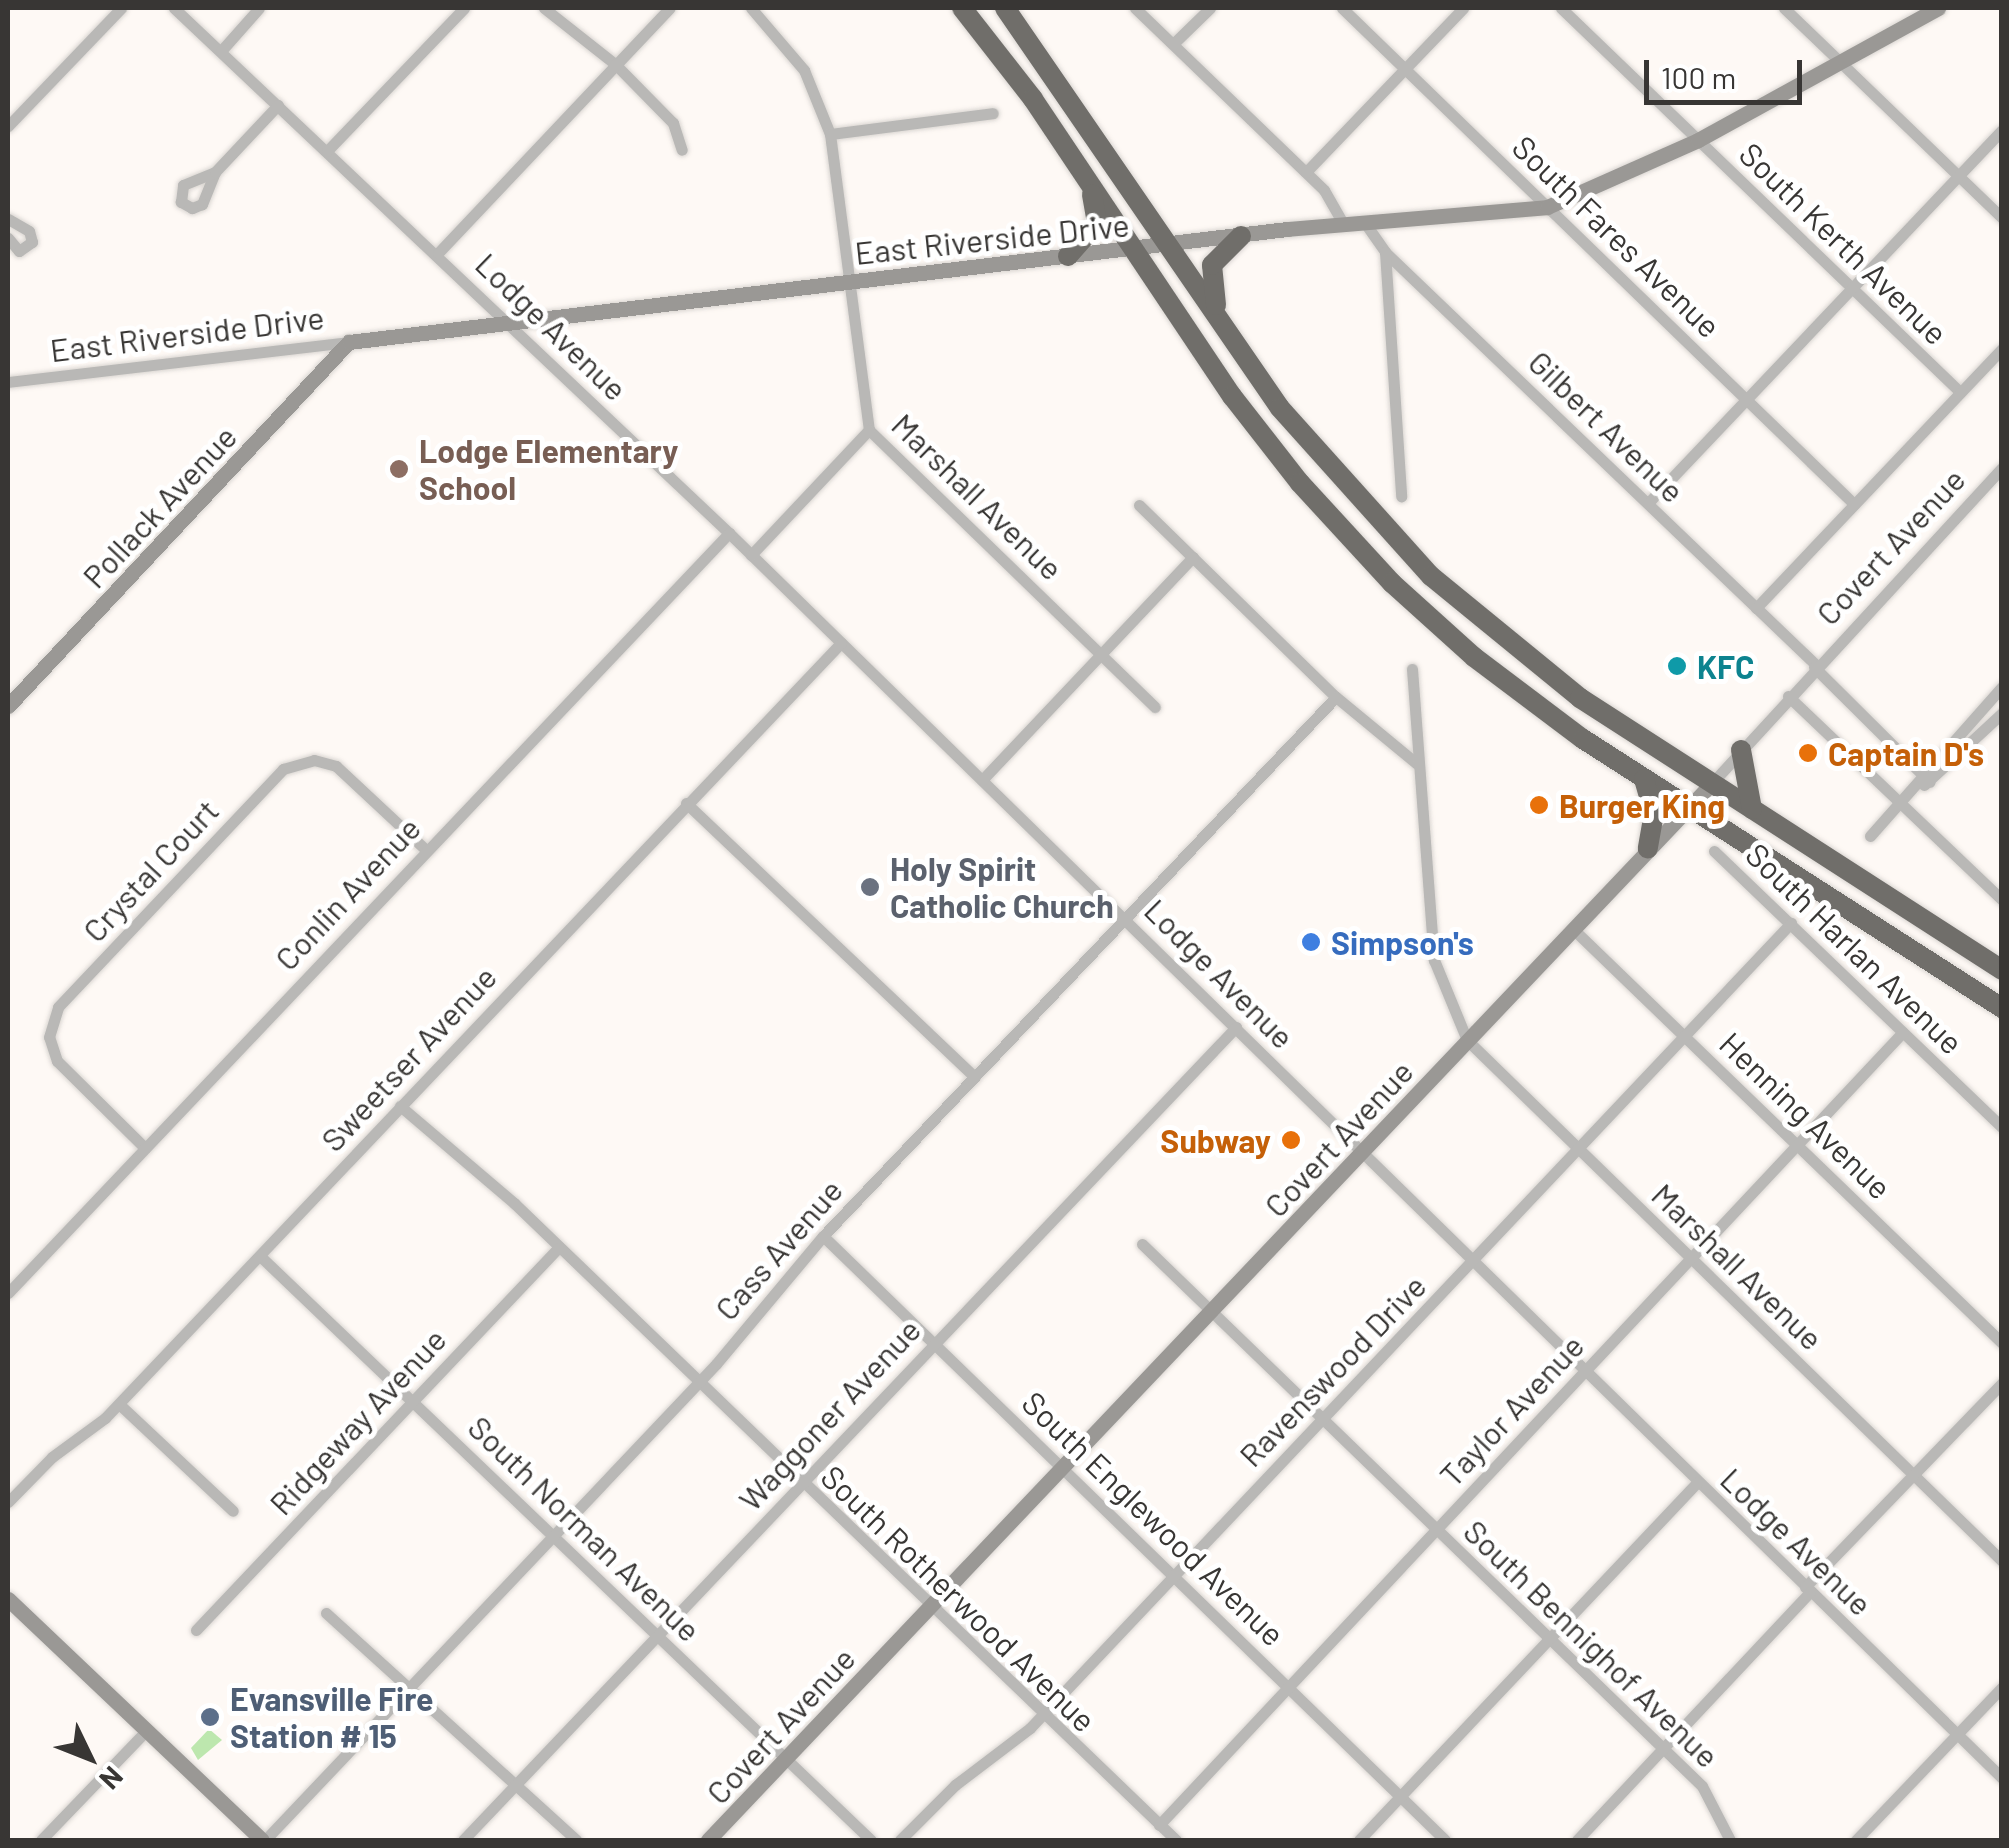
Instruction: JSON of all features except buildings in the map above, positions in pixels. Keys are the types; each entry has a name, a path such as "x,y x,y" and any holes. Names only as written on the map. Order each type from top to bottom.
{"highway":[{"path":"962,8 1073,156 1244,411 1358,549 1474,657 1644,778 2002,1008"},
{"path":"1005,8 1231,338 1330,470 1430,576 1546,674 2002,970"},
{"path":"1068,256 1098,217 1073,156"},
{"path":"1231,338 1212,298 1210,272 1218,254 1241,236"},
{"path":"1741,750 1752,809"},
{"path":"1644,778 1654,813 1648,848"}],"street":[{"path":"8,126 121,8"},
{"name":"Lodge Avenue","path":"174,8 438,253 729,533 2002,1778"},
{"path":"221,51 259,8"},
{"path":"326,151 464,8"},
{"path":"544,8 615,64 674,123 682,150"},
{"path":"438,253 670,8"},
{"name":"Marshall Avenue","path":"751,8 804,70 830,134 869,430 1155,706"},
{"path":"1135,8 1333,200 1344,225"},
{"path":"1173,44 1210,8"},
{"name":"South Fares Avenue","path":"1342,8 1854,504"},
{"path":"1306,172 1463,8"},
{"name":"South Kerth Avenue","path":"1561,8 1960,392"},
{"path":"1784,8 2002,218"},
{"name":"East Riverside Drive","path":"8,382 1241,236 1547,207 1698,140 1938,8"},
{"path":"215,172 278,105"},
{"path":"830,134 993,113"},
{"path":"1648,503 2002,130"},
{"path":"8,220 29,231 32,242 20,250 8,238"},
{"name":"Gilbert Avenue","path":"1365,223 1385,252 1756,608 1926,778"},
{"path":"1385,252 1400,496"},
{"name":"Pollack Avenue","path":"8,706 349,342"},
{"path":"1756,608 2002,349"},
{"path":"751,555 869,430"},
{"name":"Covert Avenue","path":"708,1840 1364,1153 2002,468"},
{"path":"1138,505 1336,697 1416,764"},
{"name":"Conlin Avenue","path":"8,1293 729,533"},
{"path":"982,780 1193,557"},
{"name":"Sweetser Avenue","path":"8,1502 119,1404 841,643"},
{"name":"Marshall Avenue","path":"1412,669 1416,764 1434,960 1447,1002 1467,1040 2002,1561"},
{"path":"1926,778 1978,711 2002,687"},
{"path":"1788,696 2002,900"},
{"name":"Cass Avenue","path":"264,1840 696,1385 823,1236 1336,697"},
{"path":"1870,836 1926,778 1991,724 2002,711 1990,699"},
{"path":"1978,711 2002,734"},
{"name":"Crystal Court","path":"145,1148 57,1061 50,1038 58,1008 71,993 283,769 314,760 336,766 425,850"},
{"path":"686,803 975,1077"},
{"name":"South Harlan Avenue","path":"1714,851 2002,1127"},
{"name":"Ravenswood Drive","path":"900,1840 1042,1715 1791,923"},
{"name":"Henning Avenue","path":"1572,928 2002,1343"},
{"name":"Waggoner Avenue","path":"463,1840 1236,1027"},
{"name":"Taylor Avenue","path":"1159,1824 1904,1032"},
{"name":"South Rotherwood Avenue","path":"400,1106 558,1248 928,1608 1176,1840"},
{"name":"South Englewood Avenue","path":"823,1236 1445,1840"},
{"name":"South Bennighof Avenue","path":"1142,1244 1710,1795 1730,1840"},
{"name":"Ridgeway Avenue","path":"196,1630 558,1248"},
{"name":"South Norman Avenue","path":"260,1256 870,1840"},
{"path":"1577,1840 2002,1383"},
{"path":"119,1404 232,1512"},
{"path":"1358,1840 1697,1482"},
{"path":"8,1599 264,1840"},
{"path":"326,1613 411,1685 576,1840"},
{"path":"1856,1840 2002,1687"},
{"path":"41,1840 147,1730"}],"green space":[{"path":"209,1729 222,1740 198,1760 191,1748"}],"place":[{"name":"Lodge Elementary School","path":"399,469"},
{"name":"KFC","path":"1677,666"},
{"name":"Captain D's","path":"1808,753"},
{"name":"Burger King","path":"1539,805"},
{"name":"Holy Spirit Catholic Church","path":"870,887"},
{"name":"Simpson's","path":"1311,942"},
{"name":"Subway","path":"1291,1140"},
{"name":"Evansville Fire Station # 15","path":"210,1717"}]}
